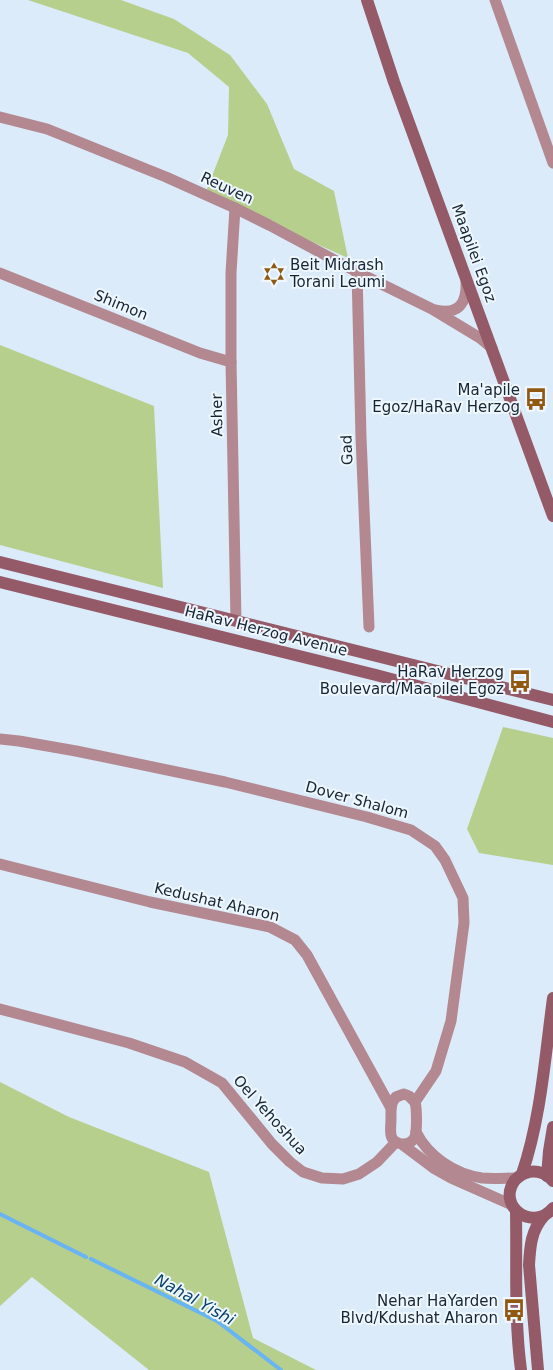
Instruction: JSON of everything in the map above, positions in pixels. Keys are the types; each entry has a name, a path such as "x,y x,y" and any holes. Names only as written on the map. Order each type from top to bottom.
{"main road":[{"name":"Maapilei Egoz","path":"367,0 394,82 553,516"},
{"name":"Maapilei Egoz","path":"376,0 402,79 553,492"},
{"name":"HaRav Herzog Avenue","path":"0,562 553,700"},
{"name":"HaRav Herzog Avenue","path":"0,582 376,675 553,722"},
{"path":"521,1370 515,1290 514,1208 510,1194 511,1188 520,1176 528,1157 537,1114 553,998"},
{"path":"550,1179 549,1151 553,1126"},
{"path":"520,1176 535,1171 542,1172 550,1179"},
{"path":"514,1208 529,1218 536,1218 548,1212"},
{"path":"538,1370 529,1251 535,1228 548,1212"}],"street":[{"path":"495,0 553,163"},
{"name":"Reuven","path":"0,117 47,130 166,177 235,208 432,309 480,338 492,348"},
{"name":"Asher","path":"235,208 231,273 231,362 236,621"},
{"name":"Gad","path":"357,272 361,437 369,627"},
{"name":"Shimon","path":"0,273 200,353 231,362"},
{"name":"Reuven","path":"432,309 446,311 458,308 465,298 467,291 466,278"},
{"name":"Dover Shalom","path":"0,739 69,750 224,782 367,817 411,830 435,846 445,860 463,898 464,923 451,1021 436,1071 415,1102"},
{"name":"Kedushat Aharon","path":"0,864 150,902 270,927 295,940 307,954 391,1108"},
{"name":"Oel Yehoshua","path":"0,1009 129,1043 185,1062 222,1083 272,1144 290,1162 303,1172 322,1178 343,1179 358,1174 377,1162 399,1143 411,1142 416,1132"},
{"path":"514,1208 435,1169 399,1143 391,1135 391,1108 393,1100 404,1094 415,1102 416,1132 431,1153 454,1169 481,1178 520,1176"}],"green space":[{"path":"28,0 121,0 174,19 230,55 267,104 294,169 334,191 348,258 205,194 228,135 229,87 188,53"},
{"path":"0,345 154,406 163,588 0,545"},
{"path":"503,727 553,738 553,865 479,853 467,829"},
{"path":"0,1082 69,1117 209,1172 253,1338 316,1370 149,1370 32,1277 0,1306"}],"waterway":[{"name":"Nahal Yishi","path":"0,1214 86,1257"},
{"name":"Nahal Yishi","path":"91,1259 217,1321 281,1370"}],"place":[{"name":"Beit Midrash Torani Leumi","path":"274,274"},
{"name":"Ma'apile Egoz/HaRav Herzog","path":"536,399"},
{"name":"HaRav Herzog Boulevard/Maapilei Egoz","path":"520,681"},
{"name":"Nehar HaYarden Blvd/Kdushat Aharon","path":"514,1310"}]}
